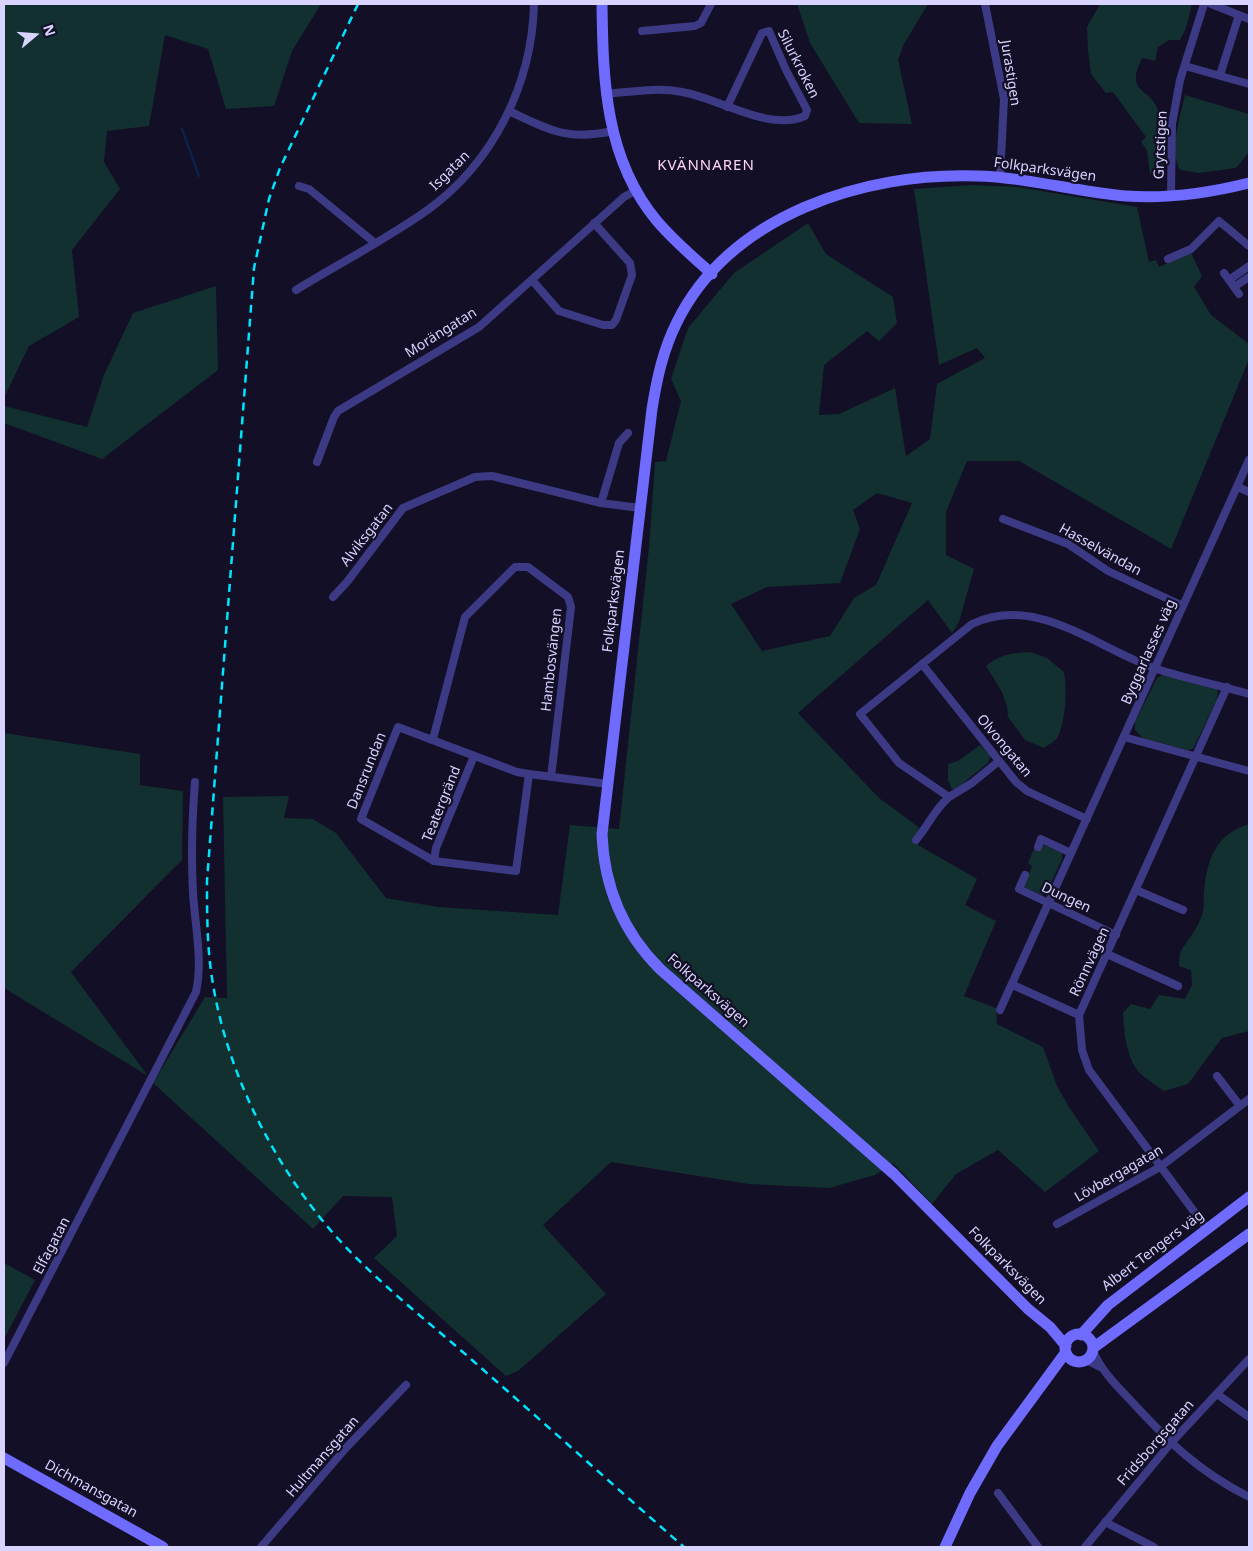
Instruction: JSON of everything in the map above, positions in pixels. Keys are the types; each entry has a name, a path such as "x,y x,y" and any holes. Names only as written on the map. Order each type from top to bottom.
{"main road":[{"path":"602,4 605,94 612,132 622,160 637,190 656,220 712,274"},
{"name":"Folkparksvägen","path":"1066,1349 1050,1326 1028,1309 894,1174 646,956 622,920 608,882 603,858 602,834 652,409 660,363 672,331 684,309 712,274 749,238 788,213 821,201 878,185 946,176 1000,177 1124,196 1171,196 1204,193 1249,183"},
{"name":"Albert Tengers väg","path":"1079,1335 1108,1304 1249,1197"},
{"path":"945,1547 970,1493 997,1446 1026,1405 1045,1384 1074,1361 1091,1353 1249,1234"},
{"name":"Folkparksvägen","path":"1050,1326 1079,1335"},
{"path":"1045,1384 1070,1339 1079,1335 1090,1339 1091,1353"},
{"path":"1066,1349 1074,1361"},
{"name":"Dichmansgatan","path":"4,1458 163,1547"}],"street":[{"name":"Isgatan","path":"296,290 430,208 467,175 497,136 509,111 526,66 534,4"},
{"path":"642,30 695,26 701,23 711,4"},
{"name":"Jurastigen","path":"985,4 1004,99 1000,177"},
{"name":"Grytstigen","path":"1171,196 1172,124 1185,66 1204,4"},
{"path":"1211,4 1249,19"},
{"path":"1220,75 1239,15"},
{"name":"Silurkroken","path":"605,94 668,90 696,95 727,107 741,112 776,119 791,120 805,116 807,110 804,102 786,70 769,31 762,33 727,107"},
{"path":"1185,66 1249,84"},
{"path":"509,111 552,131 568,135 584,136 612,132"},
{"path":"299,186 309,189 374,242"},
{"name":"Morängatan","path":"317,462 334,417 338,412 479,327 594,223 624,197 637,190"},
{"path":"1168,259 1191,249 1219,221 1249,246"},
{"path":"532,280 559,311 603,325 612,325 616,320 632,274 630,263 594,223"},
{"path":"1234,287 1249,266"},
{"path":"1224,273 1234,287"},
{"path":"1234,287 1249,277"},
{"path":"601,502 619,443 628,433"},
{"name":"Byggarlasses väg","path":"1000,1010 1013,985 1249,460"},
{"name":"Alviksgatan","path":"333,597 347,582 403,508 475,477 492,476 601,502 640,508"},
{"path":"1238,487 1249,492"},
{"name":"Hasselvändan","path":"1003,519 1068,544 1108,571 1183,606"},
{"name":"Hambosvängen","path":"433,739 465,617 515,568 528,567 568,597 571,607 551,777"},
{"path":"949,797 899,763 860,714 977,622 1026,614 1054,622 1156,669 1249,694"},
{"name":"Olvongatan","path":"922,664 998,761 1027,791 1087,819"},
{"name":"Rönnvägen","path":"1207,1229 1089,1070 1082,1050 1079,1015 1227,687"},
{"name":"Dansrundan","path":"529,774 516,871 434,861 361,819 398,727 517,772 608,784"},
{"path":"1124,737 1249,771"},
{"name":"Teatergränd","path":"434,861 436,848 474,756"},
{"path":"916,840 928,827 930,817 949,797 972,783 998,761"},
{"name":"Elfagatan","path":"4,1363 196,992 199,962 193,894 191,823 196,782"},
{"path":"1038,847 1041,839 1071,853"},
{"name":"Dungen","path":"1024,875 1019,889 1116,935"},
{"path":"1136,890 1183,910"},
{"path":"1107,954 1178,986"},
{"path":"1013,985 1079,1015"},
{"path":"1217,1076 1240,1106"},
{"name":"Lövbergagatan","path":"1057,1224 1160,1167 1249,1099"},
{"path":"1091,1353 1100,1367 1170,1444 1192,1463 1224,1484 1249,1497"},
{"name":"Fridsborgsgatan","path":"1085,1547 1170,1444 1249,1359"},
{"name":"Hultmansgatan","path":"261,1547 345,1449 406,1385"},
{"path":"1217,1394 1249,1418"},
{"path":"998,1493 1038,1547"},
{"path":"1105,1522 1154,1547"}],"green space":[{"path":"4,4 321,4 292,51 274,106 226,109 208,49 165,35 149,126 107,131 104,162 120,189 72,250 79,317 29,346 4,398"},
{"path":"797,4 928,4 904,44 898,60 912,124 859,123 810,43"},
{"path":"1100,4 1192,4 1186,28 1180,40 1169,40 1158,47 1155,61 1142,58 1136,74 1138,87 1151,98 1161,118 1164,136 1165,174 1150,174 1147,150 1141,142 1146,137 1113,92 1106,93 1091,74 1087,27"},
{"path":"1185,95 1249,114 1249,152 1236,168 1199,173 1180,170 1175,153 1175,143"},
{"path":"973,185 1018,187 1137,207 1149,262 1156,260 1159,267 1191,253 1202,276 1194,287 1211,315 1249,344 1249,359 1171,549 1019,461 967,461 946,512 946,555 974,569 959,622 952,633 928,600 798,713 879,798 921,829 918,845 977,879 965,905 996,921 964,996 996,1008 997,1024 1043,1047 1057,1086 1099,1151 1045,1192 998,1150 956,1174 932,1204 893,1163 875,1175 829,1188 749,1184 611,1162 543,1225 606,1294 518,1371 506,1376 374,1258 397,1236 392,1197 343,1196 313,1229 153,1083 205,997 227,998 223,797 289,796 284,818 313,819 336,833 386,898 438,907 558,915 570,825 619,829 649,547 655,462 666,461 681,401 671,379 688,328 734,273 808,223 826,254 893,297 897,323 879,341 867,331 824,365 819,415 839,414 895,388 906,456 930,439 937,384 985,358 977,348 939,365 914,189","holes":["877,493 912,503 876,585 854,598 830,636 762,651 731,604 767,587 840,583 860,529 853,510"]},
{"path":"216,286 218,370 102,459 4,423 4,406 87,427 104,375 133,313"},
{"path":"1030,652 1047,658 1064,672 1064,715 1060,732 1053,742 1044,748 1025,740 1008,717 1007,706 1002,692 986,666 1006,655"},
{"path":"1164,674 1218,690 1217,699 1193,749 1187,750 1143,738 1135,730 1135,722 1157,678"},
{"path":"4,733 140,754 140,785 183,791 182,860 71,972 148,1076 4,988"},
{"path":"980,745 991,756 988,763 956,789 952,789 948,780 948,764 958,761"},
{"path":"1249,824 1249,1031 1222,1038 1188,1084 1164,1091 1144,1077 1134,1065 1126,1044 1123,1013 1131,1004 1150,1009 1159,995 1185,999 1192,985 1191,970 1179,966 1180,954 1198,925 1203,912 1205,880 1211,859 1215,849 1228,834"},
{"path":"1043,845 1062,853 1062,859 1046,894 1042,895 1024,887 1032,866 1028,863 1034,849 1040,851"},
{"path":"4,1263 35,1280 4,1339"}],"waterway":[{"path":"182,129 199,176"}],"railway":[{"path":"358,4 280,168 269,199 254,268 207,881 207,920 213,984 229,1049 240,1081 254,1112 288,1172 327,1226 378,1279 684,1547"}],"district":[{"name":"KVÄNNAREN","path":"706,166"}]}
